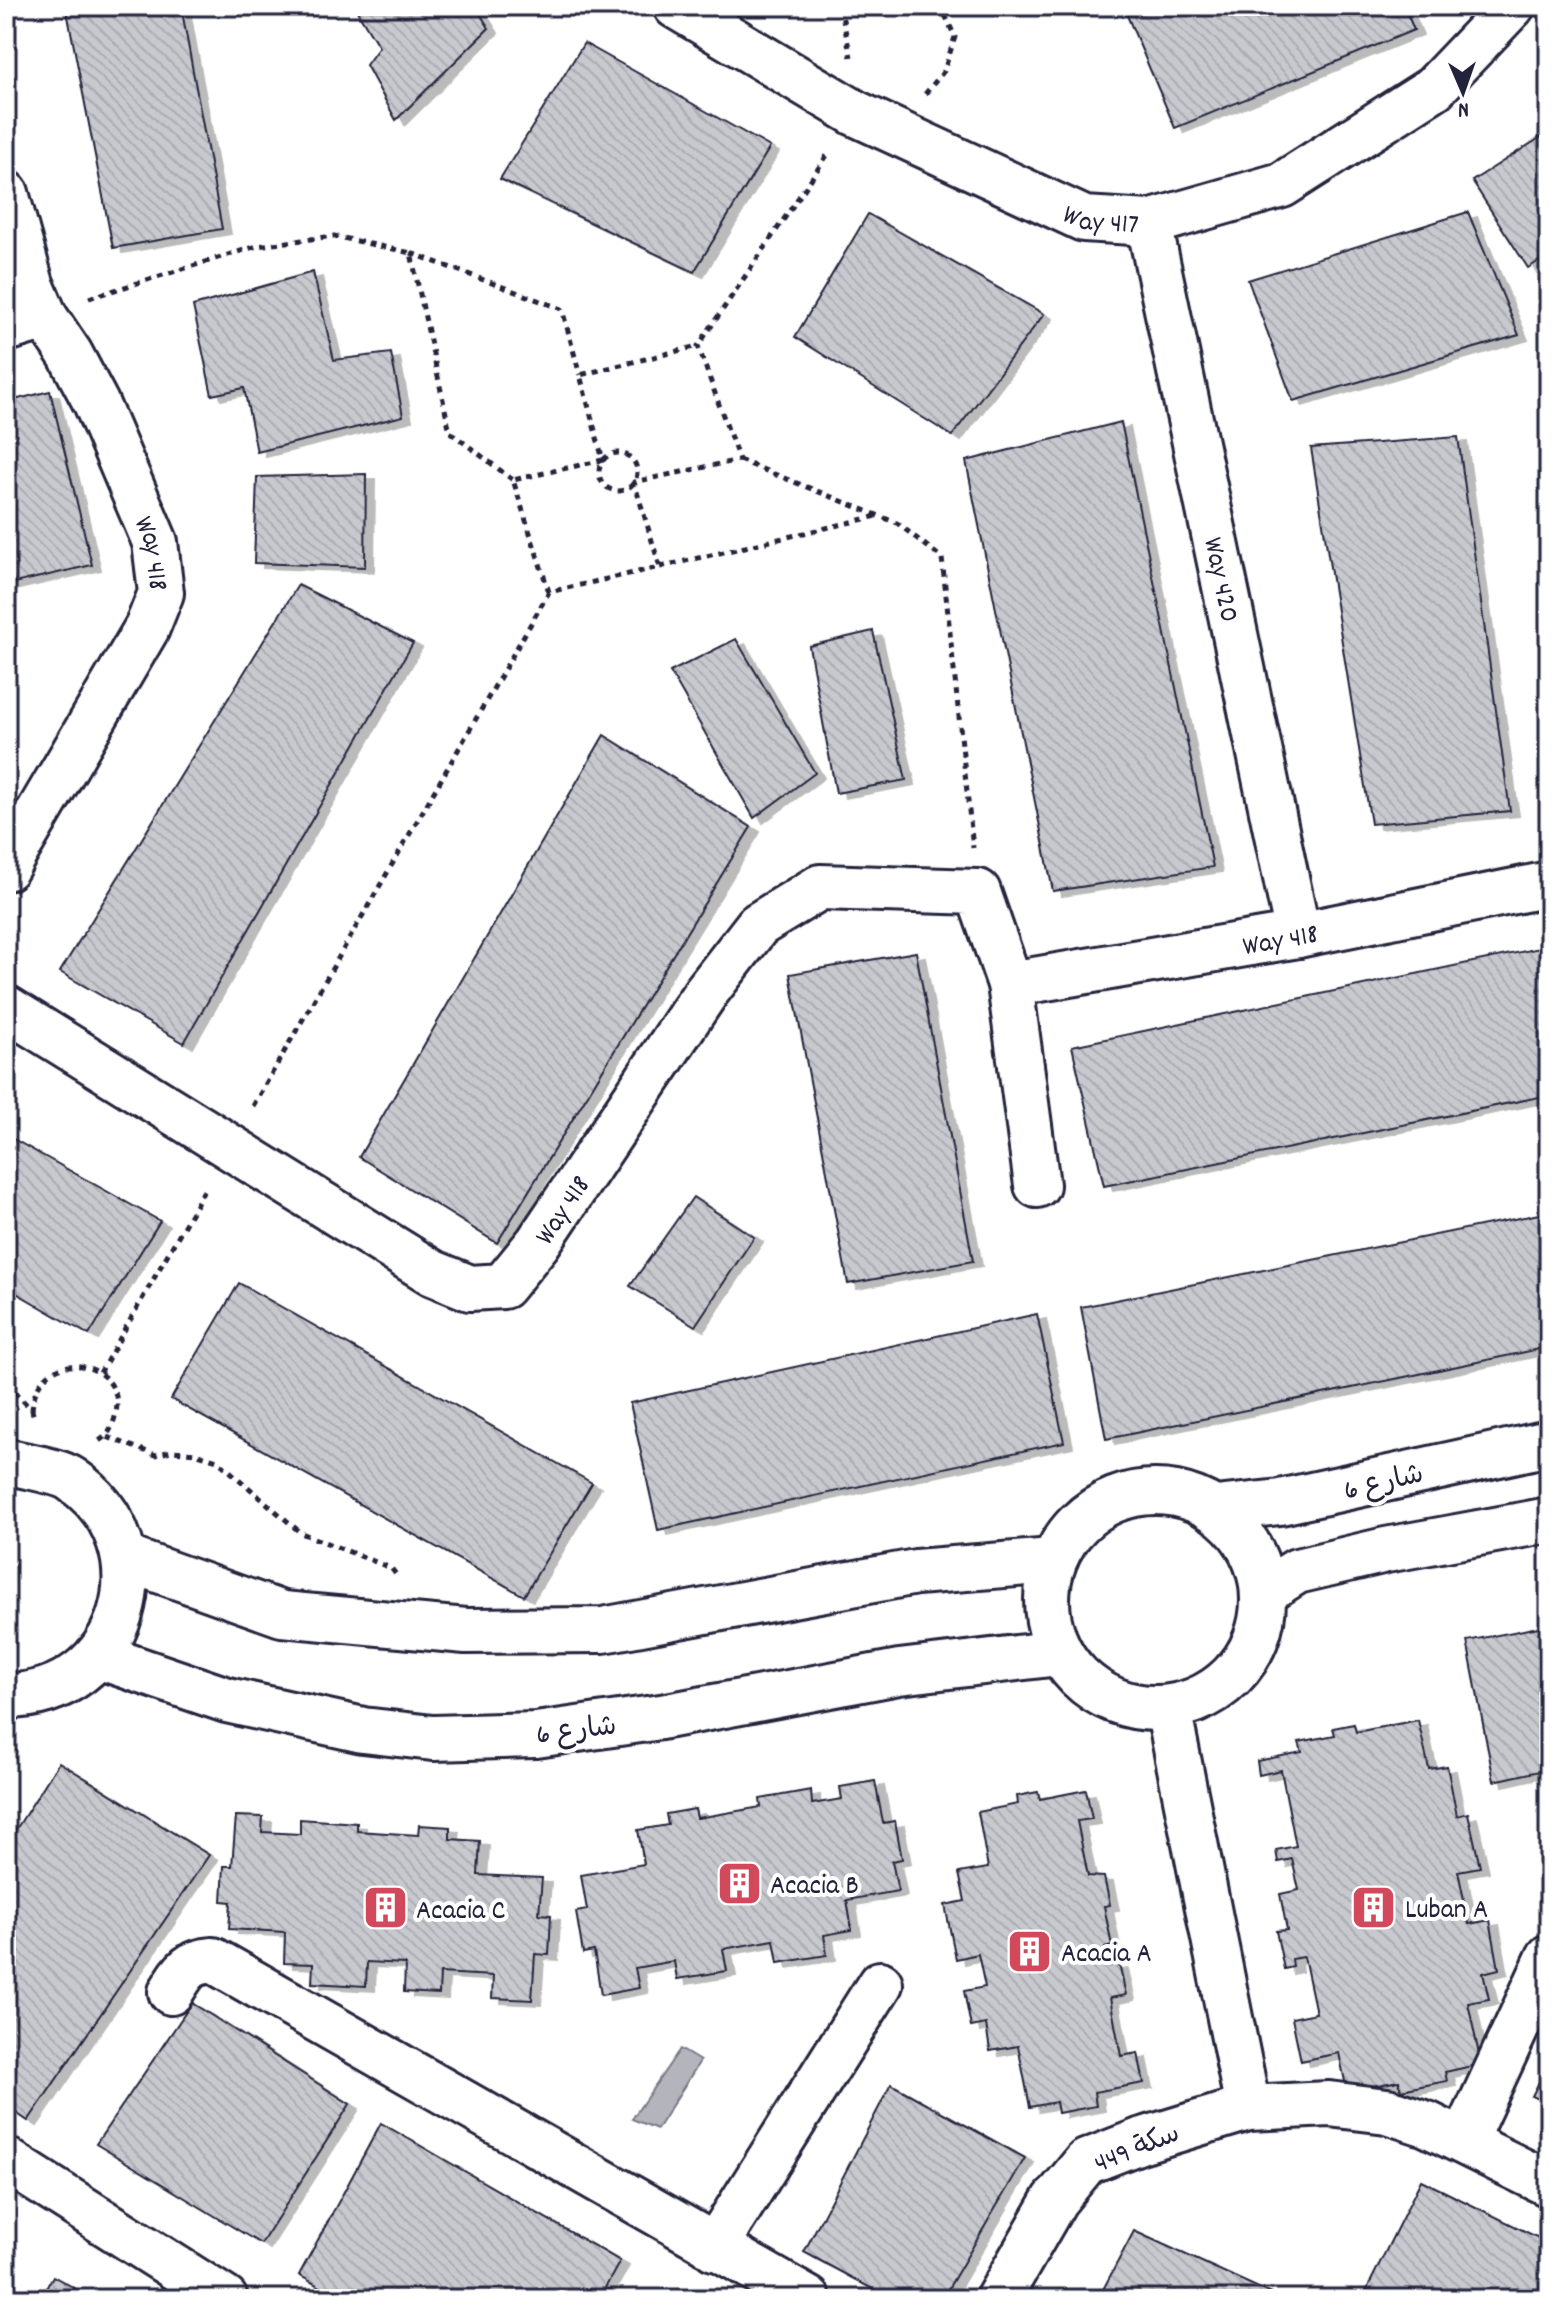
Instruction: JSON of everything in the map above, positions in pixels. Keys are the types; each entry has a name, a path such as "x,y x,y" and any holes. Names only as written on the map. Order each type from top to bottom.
{"street":[{"name":"Way 417","path":"676,6 855,113 1084,219 1149,223 1282,185 1434,88 1512,6"},
{"name":"Way 418","path":"6,193 31,284 26,323 70,354 96,403 155,542 161,593 147,628 6,868"},
{"name":"Way 420","path":"1149,223 1298,935"},
{"name":"Way 418","path":"1010,984 1298,935 1549,884"},
{"name":"Way 418","path":"6,1008 433,1273 470,1288 503,1286 538,1243 706,992 758,925 820,887 978,892"},
{"path":"978,892 1010,984 1037,1185"},
{"name":"شارع 6","path":"1215,1509 1280,1502 1549,1443"},
{"path":"6,1461 68,1477 94,1498 114,1526 125,1558 126,1593 117,1627 98,1656 67,1682 28,1697 6,1696"},
{"path":"1163,1493 1185,1496 1215,1509 1240,1532 1256,1561 1264,1592 1261,1625 1249,1656 1228,1681 1200,1699 1168,1708 1136,1707 1106,1697 1079,1679 1059,1653 1048,1624 1046,1592 1053,1561 1069,1533 1092,1511 1121,1497 1163,1493"},
{"path":"1264,1592 1297,1571 1386,1550 1549,1520"},
{"path":"125,1558 282,1614 466,1631 603,1630 916,1572 1053,1561"},
{"name":"شارع 6","path":"98,1656 227,1700 363,1730 433,1738 536,1735 661,1717 899,1672 1059,1653"},
{"path":"1168,1708 1248,2108"},
{"path":"1464,2141 1549,1957"},
{"path":"171,1992 185,1970 198,1961 213,1960 808,2299"},
{"path":"714,2248 880,1984"},
{"name":"سكة 449","path":"998,2299 1055,2200 1086,2162 1167,2132 1248,2108 1329,2104 1387,2111 1427,2124 1549,2184"},
{"path":"6,2160 225,2299"}],"path":[{"path":"908,138 921,98 944,71 955,37 941,6"},
{"path":"580,375 698,346 855,113"},
{"path":"26,323 106,292 257,246 334,236 411,253 562,309 603,460 600,477 607,487 619,491 630,487 638,470 633,459 622,453 608,455 603,460 513,480"},
{"path":"411,253 450,432 513,480 549,592"},
{"path":"698,346 739,460"},
{"path":"634,482 739,460 897,523 942,558 978,892"},
{"path":"634,482 660,567"},
{"path":"100,1373 549,592 879,515"},
{"path":"35,1423 33,1396 39,1383 60,1367 73,1364 87,1367 100,1373 110,1383 116,1397 117,1411 107,1437 93,1444"},
{"path":"6,1383 32,1410"},
{"path":"107,1437 156,1455 171,1451 195,1453 217,1460 301,1533 391,1568 398,1577 385,1624"}],"shaded area":[{"path":"680,2049 700,2061 657,2129 632,2119"}],"building":[{"path":"66,6 181,6 222,229 113,248"},
{"path":"354,6 475,6 489,28 396,120 366,65 379,47"},
{"path":"1123,6 1404,6 1414,30 1175,128"},
{"path":"584,43 770,147 694,272 500,179"},
{"path":"1549,132 1549,255 1528,268 1472,181"},
{"path":"1468,212 1519,335 1293,401 1248,280"},
{"path":"868,214 1044,314 952,436 795,337"},
{"path":"313,272 334,360 391,353 403,416 257,452 244,388 212,395 193,306"},
{"path":"50,391 92,565 6,585 6,402"},
{"path":"1121,422 1213,867 1053,891 966,461"},
{"path":"1458,437 1510,811 1371,824 1311,448"},
{"path":"366,474 365,567 254,563 257,477"},
{"path":"298,585 413,643 184,1043 60,972"},
{"path":"873,631 906,780 836,793 809,646"},
{"path":"736,639 815,773 754,818 670,672"},
{"path":"604,735 751,827 497,1243 359,1157"},
{"path":"1549,946 1549,1095 1104,1186 1072,1046"},
{"path":"916,952 973,1261 848,1284 790,974"},
{"path":"6,1135 160,1221 89,1335 6,1287"},
{"path":"693,1197 754,1237 695,1326 630,1286"},
{"path":"1549,1212 1549,1347 1106,1439 1081,1307"},
{"path":"239,1283 592,1483 524,1596 171,1399"},
{"path":"1037,1314 1064,1442 658,1530 630,1403"},
{"path":"1549,1625 1549,1769 1494,1781 1467,1641"},
{"name":"Luban A","path":"1418,1720 1429,1769 1447,1766 1457,1816 1468,1813 1480,1867 1458,1871 1469,1924 1490,1920 1499,1969 1483,1973 1489,1999 1468,2003 1481,2064 1445,2072 1447,2081 1401,2090 1399,2081 1347,2091 1339,2053 1301,2061 1292,2018 1316,2013 1304,1957 1292,1959 1293,1967 1284,1969 1276,1931 1287,1930 1280,1894 1299,1890 1292,1859 1278,1862 1276,1850 1296,1846 1281,1770 1259,1775 1257,1761 1302,1752 1299,1742 1335,1735 1333,1728 1354,1724 1356,1732"},
{"path":"59,1762 209,1855 28,2121 6,2106 6,1845"},
{"name":"Acacia B","path":"875,1781 883,1823 895,1821 902,1859 892,1861 898,1891 847,1900 852,1930 824,1935 827,1955 778,1963 774,1940 723,1949 727,1971 677,1979 674,1961 635,1968 639,1988 601,1995 594,1951 583,1953 576,1912 587,1910 581,1875 644,1864 638,1830 668,1825 666,1814 695,1809 697,1818 761,1807 760,1799 811,1790 812,1804 842,1799 840,1787"},
{"name":"Acacia A","path":"1086,1790 1092,1819 1077,1821 1088,1876 1104,1877 1110,1905 1104,1906 1112,1946 1105,1948 1108,1966 1119,1964 1126,1995 1110,1998 1121,2056 1138,2053 1144,2083 1094,2092 1096,2106 1058,2113 1056,2102 1030,2107 1018,2046 990,2051 986,2024 971,2027 964,1991 985,1987 978,1954 956,1959 945,1905 965,1901 959,1873 988,1868 978,1812 1018,1804 1017,1796 1038,1792 1040,1799"},
{"name":"Acacia C","path":"236,1816 263,1817 262,1832 300,1834 300,1819 357,1823 357,1831 418,1835 419,1825 450,1827 450,1839 480,1841 478,1875 542,1878 539,1914 551,1915 549,1955 535,1954 532,2000 492,1998 493,1976 440,1973 439,1994 404,1992 405,1964 367,1962 366,1986 312,1983 313,1964 284,1963 285,1932 229,1929 231,1902 222,1901 224,1866 232,1866"},
{"path":"192,2003 350,2104 261,2244 96,2144"},
{"path":"1549,2062 1549,2104 1532,2096"},
{"path":"891,2084 1025,2158 942,2299 891,2299 804,2252"},
{"path":"381,2123 620,2261 599,2299 342,2299 299,2275"},
{"path":"1421,2180 1549,2243 1549,2299 1362,2299"},
{"path":"1134,2231 1274,2295 1272,2299 1098,2299"},
{"path":"53,2276 94,2299 40,2299"}],"place":[{"name":"Acacia B","path":"739,1883"},
{"name":"Luban A","path":"1374,1907"},
{"name":"Acacia C","path":"385,1908"},
{"name":"Acacia A","path":"1030,1951"}]}
